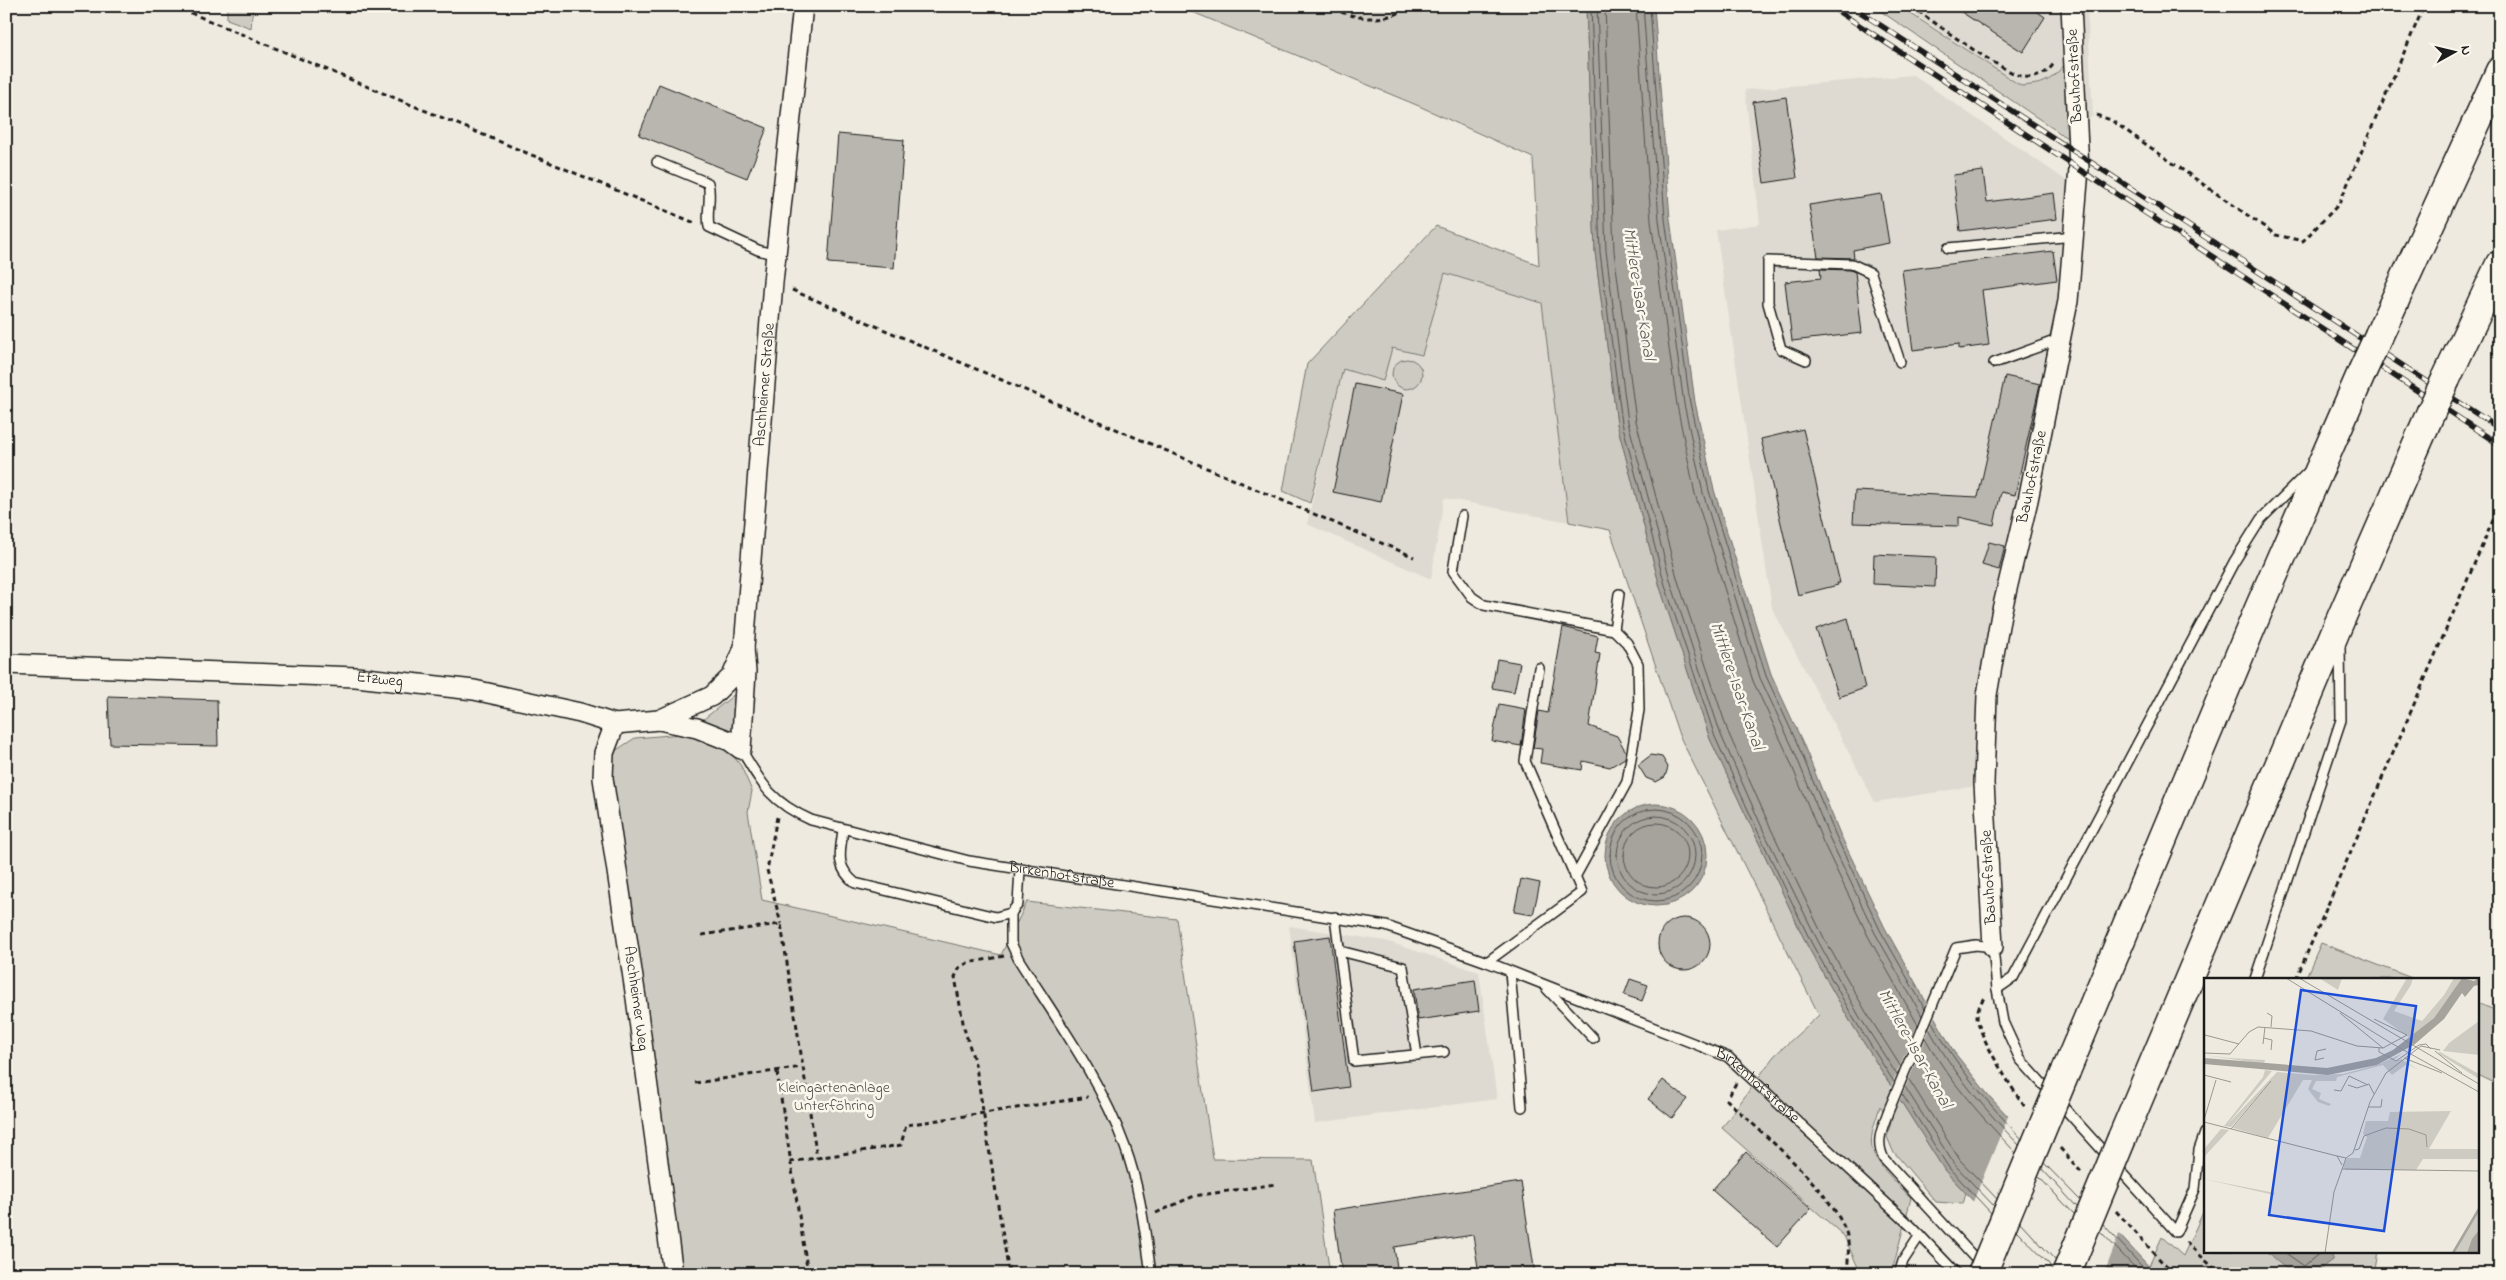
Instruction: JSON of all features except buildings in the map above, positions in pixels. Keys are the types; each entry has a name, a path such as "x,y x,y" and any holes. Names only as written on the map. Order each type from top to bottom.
{"highway":[{"path":"1982,1274 2325,455 2500,71"},
{"path":"2066,1274 2340,623 2430,414 2500,264"}],"street":[{"name":"Aschheimer Straße","path":"659,720 712,696 732,676 744,648 773,282 803,6"},
{"name":"Bauhofstraße","path":"1993,947 1984,783 1987,695 2001,614 2028,500 2068,301 2079,169 2071,6"},
{"path":"741,749 746,672 744,648"},
{"name":"Etzweg","path":"6,664 356,677 474,690 580,713 615,724 659,720 697,728 723,738 741,749"},
{"name":"Aschheimer Weg","path":"615,724 604,753 603,778 636,998 673,1274"}],"lane":[{"path":"657,162 708,183 711,194 706,214 709,227 758,250 776,255"},
{"path":"1948,248 2074,236"},
{"path":"1806,360 1781,349 1768,303 1768,261 1852,264 1871,272 1900,362"},
{"path":"1994,362 2061,338"},
{"path":"1996,989 2013,978 2234,562 2261,518 2325,455"},
{"path":"1462,516 1453,571 1472,597 1484,605 1614,630 1627,643 1638,664 1639,710 1626,782 1575,877"},
{"path":"1614,630 1619,594"},
{"path":"2255,978 2341,720 2340,623"},
{"path":"1487,962 1582,892 1525,761 1540,668"},
{"name":"Birkenhofstraße","path":"741,749 765,789 792,812 804,818 843,830 969,861 1386,926 1487,962 1728,1056 1920,1235 1957,1274"},
{"path":"843,830 839,862 845,874 855,883 996,916 1012,913"},
{"path":"1020,870 1018,904 1012,913 1011,943 1101,1095 1126,1149 1143,1221 1151,1274"},
{"path":"1335,917 1354,1061 1444,1052"},
{"path":"1989,1274 1884,1159 1879,1150 1878,1139 1888,1112 1956,948 1976,945 1993,947 1996,989 2002,1022 2020,1059 2176,1232 2195,1189 2199,1150 2204,1136"},
{"path":"1340,951 1403,967 1417,1055"},
{"path":"1510,972 1522,1107"},
{"path":"1545,986 1593,1038"},
{"path":"1899,1274 1903,1261 1920,1235"}],"path":[{"path":"174,6 698,225 709,227"},
{"path":"1324,6 1350,16 1376,20 1400,14 1413,6"},
{"path":"1911,6 1998,64 2024,77 2040,76 2052,67 2072,42"},
{"path":"2077,110 2111,120 2276,235 2303,241 2339,204 2424,6"},
{"path":"773,282 1414,557"},
{"path":"2296,978 2500,504"},
{"path":"780,802 767,870 781,924 817,1158"},
{"path":"702,936 781,924"},
{"path":"1009,1274 976,1068 964,1028 956,974 960,967 968,963 1016,954"},
{"path":"1996,989 1980,1002 1977,1017 1999,1066 2029,1111"},
{"path":"695,1084 802,1067"},
{"path":"1744,1069 1727,1100 1823,1193 1846,1232 1849,1256 1847,1274"},
{"path":"777,1072 808,1274"},
{"path":"790,1162 901,1145 906,1125 1101,1095"},
{"path":"2058,1146 2088,1180"},
{"path":"1143,1221 1166,1206 1194,1196 1276,1184"},
{"path":"2114,1209 2173,1274"},
{"path":"2176,1232 2220,1274"}],"shaded area":[{"path":"1908,6 2087,6 2093,116 2067,138 2065,65 2055,77 2042,85 2021,86 1908,10"},
{"path":"1913,75 2086,194 2068,358 2009,615 1996,695 1995,783 1875,802 1772,608 1716,230 1760,224 1745,90"},
{"path":"1445,272 1542,303 1569,522 1444,498 1431,579 1307,524 1343,369 1392,348 1422,355"},
{"path":"1289,926 1386,941 1479,972 1497,1099 1315,1123"}],"green space":[{"path":"227,6 253,6 251,28 227,19"},
{"path":"1178,6 1586,6 1595,252 1617,424 1660,587 1710,739 1808,947 1850,1021 1945,1171 1966,1193 1963,1204 1936,1202 1893,1151 1887,1137 1891,1121 1880,1106 1871,1143 1874,1154 1888,1174 1911,1198 1893,1268 1888,1274 1861,1274 1844,1236 1722,1128 1774,1056 1819,1015 1679,735 1610,530 1569,522 1542,303 1445,273 1422,355 1392,348 1383,381 1343,369 1310,503 1283,491 1307,364 1436,226 1539,265 1533,158 1419,106"},
{"path":"1873,6 1899,6 2021,86 2046,81 2055,75 2065,64 2067,138"},
{"path":"1407,359 1418,363 1422,374 1418,385 1407,389 1396,385 1392,374 1396,363"},
{"path":"735,694 733,734 700,722"},
{"name":"Kleingartenanlage Unterföhring","path":"682,734 707,740 727,748 741,766 752,791 748,812 762,900 1001,955 1027,902 1177,919 1213,1159 1313,1160 1330,1274 681,1274 610,766 615,751 635,738"},
{"path":"2321,943 2411,978 2305,978"},
{"path":"2478,1003 2500,1012 2500,1086 2478,1075"},
{"path":"2204,1210 2204,1252 2378,1252 2374,1274 2156,1274 2149,1266 2162,1237 2183,1256"}],"water":[{"name":"Mittlere-Isar-Kanal","path":"1586,6 1654,6 1670,219 1695,402 1714,490 1771,674 1802,741 1840,834 1885,928 1954,1052 1990,1097 2156,1274 2042,1274 1945,1171 1850,1021 1808,947 1710,739 1660,587 1617,424 1595,252"},
{"path":"1656,804 1675,808 1692,819 1703,836 1707,855 1703,874 1692,891 1675,902 1656,906 1637,902 1620,891 1609,874 1605,855 1609,836 1620,819 1637,808"},
{"path":"2267,1252 2333,1252 2332,1260 2314,1273 2305,1275 2292,1272"}],"pier":[{"path":"1928,999 1936,1014 1899,1103 1890,1089"},
{"path":"2009,1114 2120,1232 2104,1274 2039,1274 1972,1204"}],"railway":[{"path":"1830,6 2500,445"},
{"path":"1851,6 2500,429"}]}
